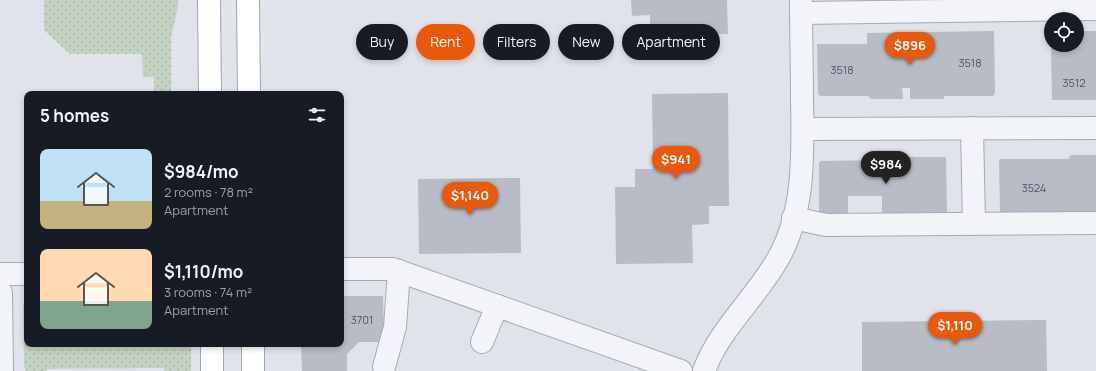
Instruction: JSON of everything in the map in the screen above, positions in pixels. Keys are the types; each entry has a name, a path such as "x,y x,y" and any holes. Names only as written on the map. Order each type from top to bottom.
{"main road":[{"path":"209,0 210,91"},
{"path":"248,0 249,91"},
{"path":"212,347 212,371"},
{"path":"252,347 253,371"}],"lane":[{"path":"704,371 713,350 738,315 760,288 779,257 794,218 802,172 803,129 801,6 1096,9"},
{"path":"972,128 974,224"},
{"path":"803,129 1096,128"},
{"path":"794,218 826,225 1096,223"},
{"path":"344,269 393,269 400,271 681,371"},
{"path":"384,367 395,327 400,271"},
{"path":"0,274 24,274"},
{"path":"0,290 2,371"},
{"path":"482,342 497,306"}],"green space":[{"path":"44,0 178,0 171,38 171,91 154,91 154,77 143,77 142,54 70,54 44,30"},
{"path":"24,302 24,347 191,347 191,371 164,371 164,368 47,369 47,371 26,371 24,367 23,304"}],"building":[{"path":"631,0 727,0 728,34 720,34 720,24 650,24 650,15 632,16"},
{"path":"994,31 995,93 993,96 945,96 943,99 910,99 910,88 902,88 903,99 871,99 868,96 820,96 818,94 817,44 867,44 867,33"},
{"path":"1084,31 1096,31 1096,100 1052,100 1051,52 1084,52"},
{"path":"728,93 729,206 709,206 709,224 692,225 693,263 616,264 615,187 635,187 635,169 653,169 652,94"},
{"path":"1071,155 1096,155 1096,214 1000,213 999,161 1001,159 1068,159"},
{"path":"882,157 946,157 947,213 944,216 882,216 882,196 848,196 848,214 819,214 819,163 821,161 882,160"},
{"path":"520,178 521,253 419,254 418,179"},
{"path":"344,296 383,296 384,342 359,342 347,354 347,371 302,371 301,347 344,347"},
{"path":"1046,320 1047,371 862,371 862,322"}]}
